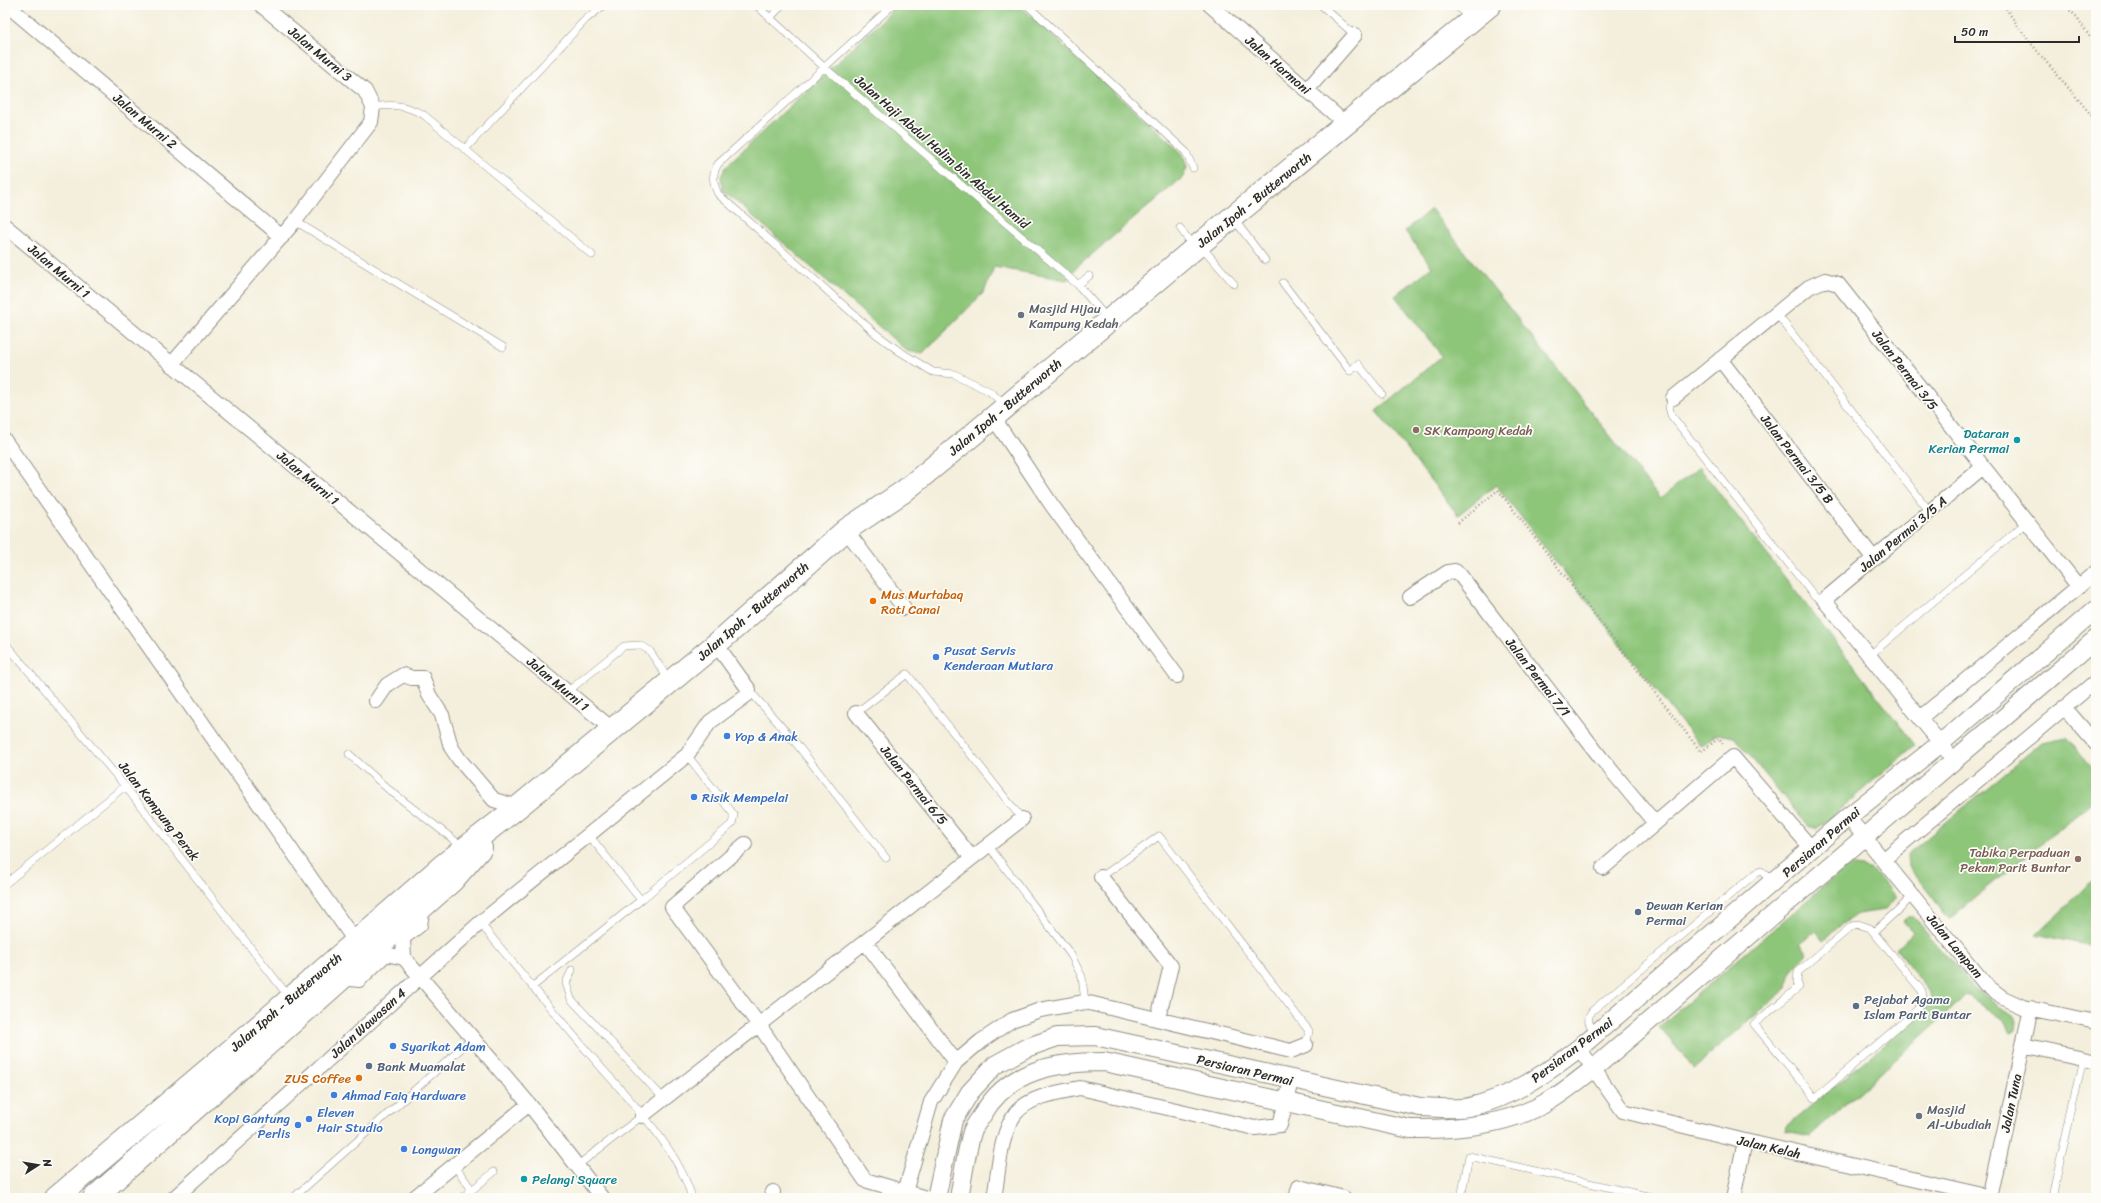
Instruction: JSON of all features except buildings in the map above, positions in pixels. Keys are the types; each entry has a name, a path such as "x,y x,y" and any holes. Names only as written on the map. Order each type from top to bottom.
{"highway":[{"name":"Jalan Ipoh - Butterworth","path":"56,1198 236,1046 290,997 464,848 518,807 716,644 846,530 903,492 1197,246 1347,125 1490,5"},
{"name":"Jalan Ipoh - Butterworth","path":"94,1198 423,907 452,880 518,807"}],"street":[{"name":"Jalan Murni 2","path":"7,5 282,237"},
{"name":"Jalan Murni 3","path":"261,5 365,91 373,107"},
{"name":"Jalan Harmoni","path":"1210,5 1347,125"},
{"path":"1307,90 1355,35"},
{"path":"171,365 295,221 371,122 373,107"},
{"name":"Jalan Murni 1","path":"5,226 612,729"},
{"name":"Jalan Permai 3/5","path":"1777,314 1809,287 1825,280 1838,284 2078,586"},
{"path":"1673,398 1777,314"},
{"name":"Jalan Permai 3/5 B","path":"1720,359 1874,559"},
{"path":"1000,412 1051,504 1177,676"},
{"path":"5,441 355,941"},
{"name":"Jalan Permai 3/5 A","path":"1824,600 1983,468"},
{"path":"846,530 904,608"},
{"name":"Jalan Permai 7/1","path":"1410,597 1448,572 1455,572 1460,575 1602,758 1655,823"},
{"path":"1920,718 2096,572"},
{"path":"1824,600 1954,760"},
{"name":"Persiaran Permai","path":"936,1198 953,1120 970,1092 995,1065 1033,1046 1057,1038 1095,1036 1291,1081 1420,1107 1468,1107 1504,1096 1540,1078 1579,1048 1848,818 1941,743 2096,609"},
{"name":"Persiaran Permai","path":"959,1198 972,1131 990,1102 1012,1081 1042,1068 1074,1062 1104,1062 1410,1129 1446,1130 1515,1116 1549,1102 1593,1069 2096,639"},
{"path":"716,644 749,690"},
{"path":"376,701 387,685 403,675 412,678 423,678 429,695 442,716 455,753 490,795 518,807"},
{"path":"1883,860 2096,681"},
{"name":"Jalan Wawasan 4","path":"174,1198 480,923 687,755 710,722 748,694 749,690"},
{"path":"2064,708 2096,744"},
{"name":"Jalan Permai 6/5","path":"856,713 972,858"},
{"path":"1603,868 1733,757 1812,849"},
{"name":"Jalan Lampam","path":"1848,818 1986,985 2003,998 2031,1008 2096,1022"},
{"path":"642,1116 1022,819"},
{"path":"745,844 672,907 759,1025 865,1180 926,1198"},
{"path":"1101,877 1171,966 1158,1018"},
{"path":"404,958 403,938 420,925 423,907"},
{"path":"865,942 956,1062"},
{"path":"342,978 359,980 386,954 404,958 529,1104 578,1165 602,1198"},
{"path":"905,1192 931,1102 956,1062 981,1041 1012,1020 1040,1010 1085,1002 1158,1018 1291,1051 1306,1045"},
{"name":"Jalan Tuna","path":"1990,1197 2031,1008"},
{"path":"2023,1045 2089,1059"},
{"name":"Jalan Kelah","path":"1579,1048 1623,1111 1745,1141 1990,1197"},
{"path":"994,1198 1005,1137 1016,1114 1033,1101 1053,1093 1080,1088 1255,1128 1280,1125 1291,1081"},
{"path":"414,1198 529,1104"},
{"path":"1733,1198 1745,1141"},
{"path":"1298,1192 1344,1198"}],"lane":[{"path":"466,148 586,20 604,5"},
{"name":"Jalan Haji Abdul Halim bin Abdul Hamid","path":"756,5 825,68 1078,285 1108,320"},
{"path":"770,18 782,5"},
{"path":"893,5 718,164 713,172 713,183 718,194 887,343 933,372 954,374 989,391 1000,412"},
{"path":"1027,5 1186,152 1194,168"},
{"path":"1321,5 1355,35"},
{"path":"1456,5 1472,20"},
{"path":"373,107 392,105 409,108 424,115 466,148 592,255"},
{"path":"1233,217 1265,260"},
{"path":"295,221 503,348"},
{"path":"1180,228 1234,284"},
{"path":"1078,285 1089,276"},
{"path":"1283,283 1350,371 1358,364 1382,394"},
{"path":"1777,314 1930,512"},
{"path":"1673,398 1669,407 1671,415 1815,597 1824,600"},
{"path":"1869,656 2027,522"},
{"name":"Jalan Kampung Perak","path":"5,643 125,786 290,997"},
{"path":"567,692 624,646 639,645 649,650 670,681"},
{"path":"856,713 907,674 1022,819"},
{"path":"749,690 795,742 886,858"},
{"path":"349,754 388,789 464,848"},
{"path":"532,988 732,824 734,815 687,755"},
{"path":"5,884 125,786"},
{"path":"588,834 641,900"},
{"path":"1101,877 1159,836 1309,1031 1306,1045"},
{"path":"988,845 1071,955 1082,977 1085,1002"},
{"path":"1874,932 1913,896"},
{"path":"480,923 532,988 642,1116 678,1163 688,1181 692,1198"},
{"path":"1864,925 1874,932 1922,991 1923,999 1917,1010 1815,1098 1754,1024 1799,987 1797,982 1798,972 1852,926 1864,925"},
{"path":"572,970 566,983 571,999 664,1099"},
{"path":"294,1198 473,1038"},
{"path":"2052,1198 2089,1059"},
{"path":"578,1165 642,1116"},
{"path":"1461,1198 1470,1156 1656,1198"},
{"path":"454,1166 472,1190"},
{"path":"462,1198 494,1172"}],"path":[{"path":"2004,5 2037,52 2068,86 2096,121"},
{"path":"2064,5 2077,17 2096,47"},
{"path":"1458,523 1498,490 1701,752 1719,738 1733,757"}],"green space":[{"path":"898,5 1019,5 1183,154 1187,167 1183,177 1077,267 1067,280 994,267 984,292 923,354 907,351 723,190 721,176 727,165"},
{"path":"1431,209 1660,499 1699,467 1915,745 1817,829 1808,826 1734,737 1717,734 1700,746 1496,485 1458,515 1376,411 1442,356 1395,296 1432,267 1405,231"},
{"path":"2067,737 2096,772 2096,799 1949,919 1909,867 1908,854 2042,742"},
{"path":"1847,866 1857,866 1871,870 1881,879 1896,898 1885,910 1857,914 1842,924 1824,940 1816,930 1800,944 1808,954 1792,969 1787,988 1694,1068 1659,1027"},
{"path":"2096,877 2096,947 2036,934"},
{"path":"1908,916 1913,916 1974,988 2013,1015 2017,1021 2016,1030 2010,1033 2003,1019 1967,995 1811,1136 1786,1131 1787,1126 1925,1010 1931,1002 1930,992 1896,949 1913,932 1903,921"}],"place":[{"name":"Masjid Hijau Kampung Kedah","path":"1021,315"},
{"name":"SK Kampong Kedah","path":"1416,430"},
{"name":"Dataran Kerian Permai","path":"2017,440"},
{"name":"Mus Murtabaq Roti Canai","path":"873,601"},
{"name":"Pusat Servis Kenderaan Mutiara","path":"936,657"},
{"name":"Yop & Anak","path":"727,736"},
{"name":"Risik Mempelai","path":"694,797"},
{"name":"Tabika Perpaduan Pekan Parit Buntar","path":"2078,859"},
{"name":"Dewan Kerian Permai","path":"1638,912"},
{"name":"Pejabat Agama Islam Parit Buntar","path":"1856,1006"},
{"name":"Syarikat Adam","path":"393,1046"},
{"name":"Bank Muamalat","path":"369,1066"},
{"name":"ZUS Coffee","path":"359,1078"},
{"name":"Ahmad Faiq Hardware","path":"334,1095"},
{"name":"Masjid Al-Ubudiah","path":"1919,1116"},
{"name":"Eleven Hair Studio","path":"309,1119"},
{"name":"Kopi Gantung Perlis","path":"298,1125"},
{"name":"Longwan","path":"404,1149"},
{"name":"Pelangi Square","path":"524,1179"}]}
